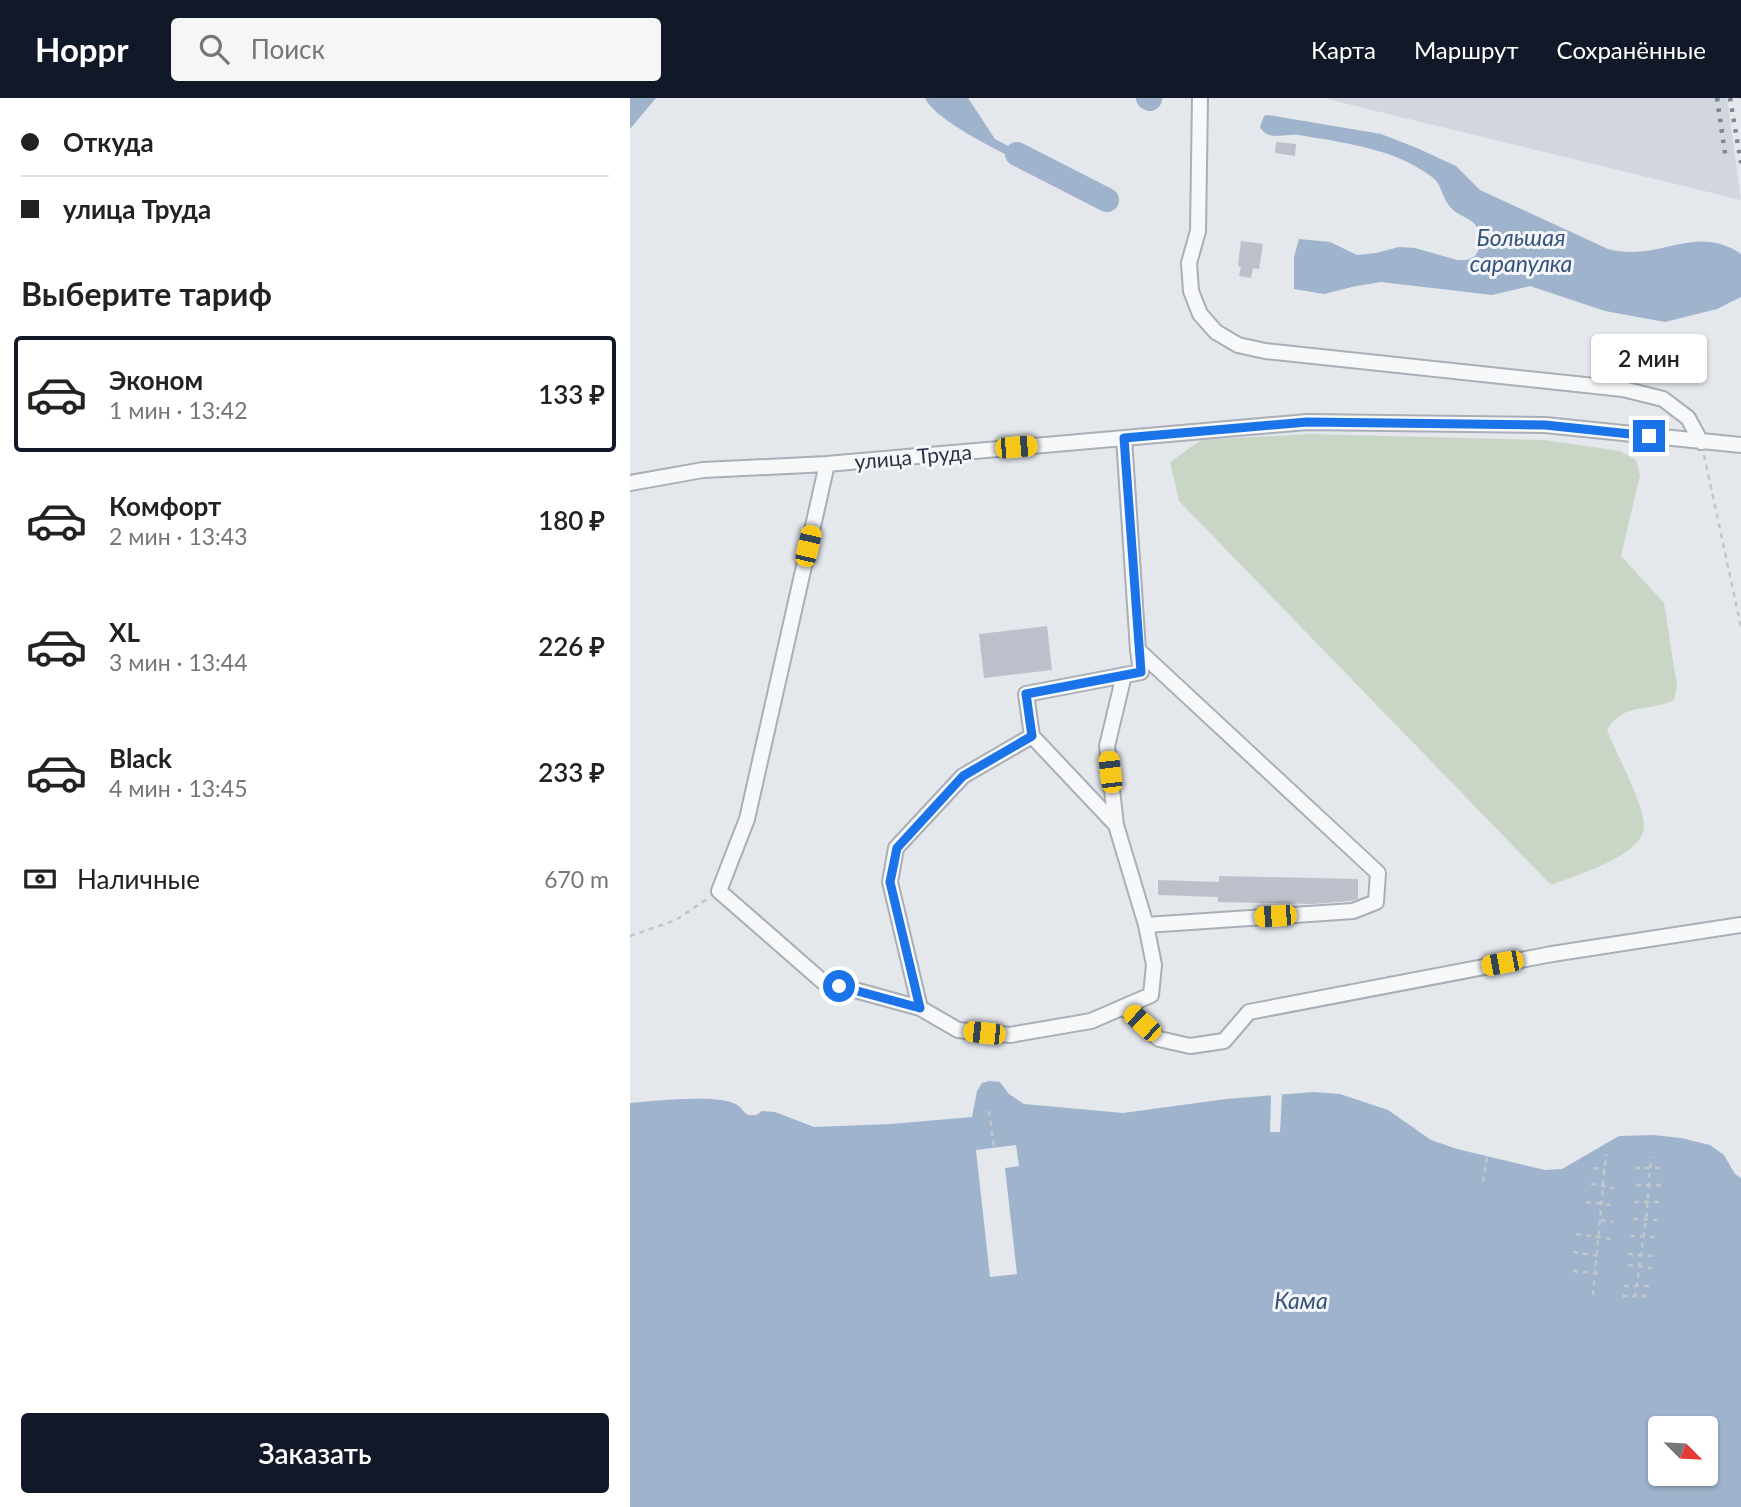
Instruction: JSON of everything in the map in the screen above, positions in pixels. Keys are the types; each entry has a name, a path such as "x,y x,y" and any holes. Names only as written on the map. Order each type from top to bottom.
{"street":[{"path":"1200,98 1198,231 1189,263 1191,291 1200,314 1216,332 1238,345 1265,351 1623,389 1663,400 1688,418 1701,442"},
{"name":"улица Труда","path":"630,483 703,470 827,464 1307,422 1545,425 1741,445"},
{"path":"1116,825 1032,736 1026,694 1141,672 1124,438"},
{"path":"827,464 747,819 719,891 822,981 920,1008 958,1030 1010,1035 1091,1021 1151,995 1154,965 1146,925 1116,825 1107,746 1124,675"},
{"path":"1138,650 1378,873 1376,902 1353,911 1146,925"},
{"path":"920,1008 890,882 897,848 963,776 1032,736"},
{"path":"1124,1006 1159,1039 1190,1046 1224,1041 1249,1012 1552,954 1741,925"}],"path":[{"path":"1701,442 1741,627"},
{"path":"630,936 676,920 719,891"},
{"path":"989,1111 995,1148"},
{"path":"1592,1295 1598,1256 1606,1154"},
{"path":"1483,1182 1487,1156"},
{"path":"1635,1297 1646,1220 1651,1157"},
{"path":"1593,1168 1605,1170"},
{"path":"1635,1168 1663,1168"},
{"path":"1591,1184 1614,1188"},
{"path":"1636,1185 1663,1185"},
{"path":"1586,1202 1614,1205"},
{"path":"1634,1202 1661,1202"},
{"path":"1633,1219 1658,1220"},
{"path":"1601,1220 1613,1222"},
{"path":"1576,1234 1612,1238"},
{"path":"1630,1236 1655,1237"},
{"path":"1573,1252 1598,1256"},
{"path":"1629,1254 1653,1256"},
{"path":"1628,1265 1652,1268"},
{"path":"1573,1271 1603,1274"},
{"path":"1624,1286 1651,1286"},
{"path":"1622,1296 1649,1296"}],"shaded area":[{"path":"1327,98 1727,98 1741,200 1335,101"}],"green space":[{"path":"1310,434 1544,440 1620,451 1636,460 1640,475 1621,556 1664,603 1677,686 1674,700 1629,711 1614,721 1607,730 1643,818 1641,837 1632,847 1606,864 1551,885 1179,501 1170,462 1201,440"}],"water":[{"path":"630,98 656,98 630,129"},
{"path":"925,98 968,98 995,139 1045,165 1045,173 961,130 932,108"},
{"name":"Большая сарапулка","path":"1264,116 1381,134 1417,148 1456,166 1480,190 1608,249 1644,251 1692,242 1724,245 1741,254 1741,297 1717,309 1665,322 1605,311 1530,286 1492,295 1381,282 1324,294 1294,289 1294,257 1299,239 1330,242 1357,255 1399,247 1415,248 1457,260 1467,260 1475,256 1483,242 1476,226 1453,210 1435,180 1417,167 1385,153 1351,144 1299,135 1272,136 1263,132 1260,127"},
{"name":"Кама","path":"1000,1082 1009,1094 1024,1104 1123,1113 1226,1099 1314,1092 1340,1094 1388,1110 1431,1140 1545,1170 1562,1169 1619,1136 1653,1135 1710,1145 1724,1155 1735,1174 1741,1178 1741,1507 630,1507 630,1103 714,1099 736,1104 748,1115 756,1115 762,1111 775,1112 814,1127 972,1117 977,1091 982,1083"}],"pier":[{"path":"1271,1095 1282,1095 1280,1132 1270,1132"},
{"path":"1016,1145 1019,1166 1005,1168 1017,1274 990,1277 976,1150"}],"building":[{"path":"1276,142 1296,144 1295,156 1275,153"},
{"path":"1241,241 1263,244 1259,269 1253,268 1251,278 1239,276"},
{"path":"1047,626 1052,670 984,678 979,634"},
{"path":"1219,876 1358,879 1358,899 1313,904 1218,902 1218,897 1158,895 1158,880 1219,882"}],"waterway":[{"name":"Большая сарапулка","path":"1017,154 1107,200"}],"railway":[{"path":"1717,98 1726,160"},
{"path":"1730,98 1741,163"}],"route":[{"path":"839,986 920,1008 890,882 897,848 963,776 1032,736 1026,694 1141,672 1124,438 1307,422 1545,425 1649,436"}]}
